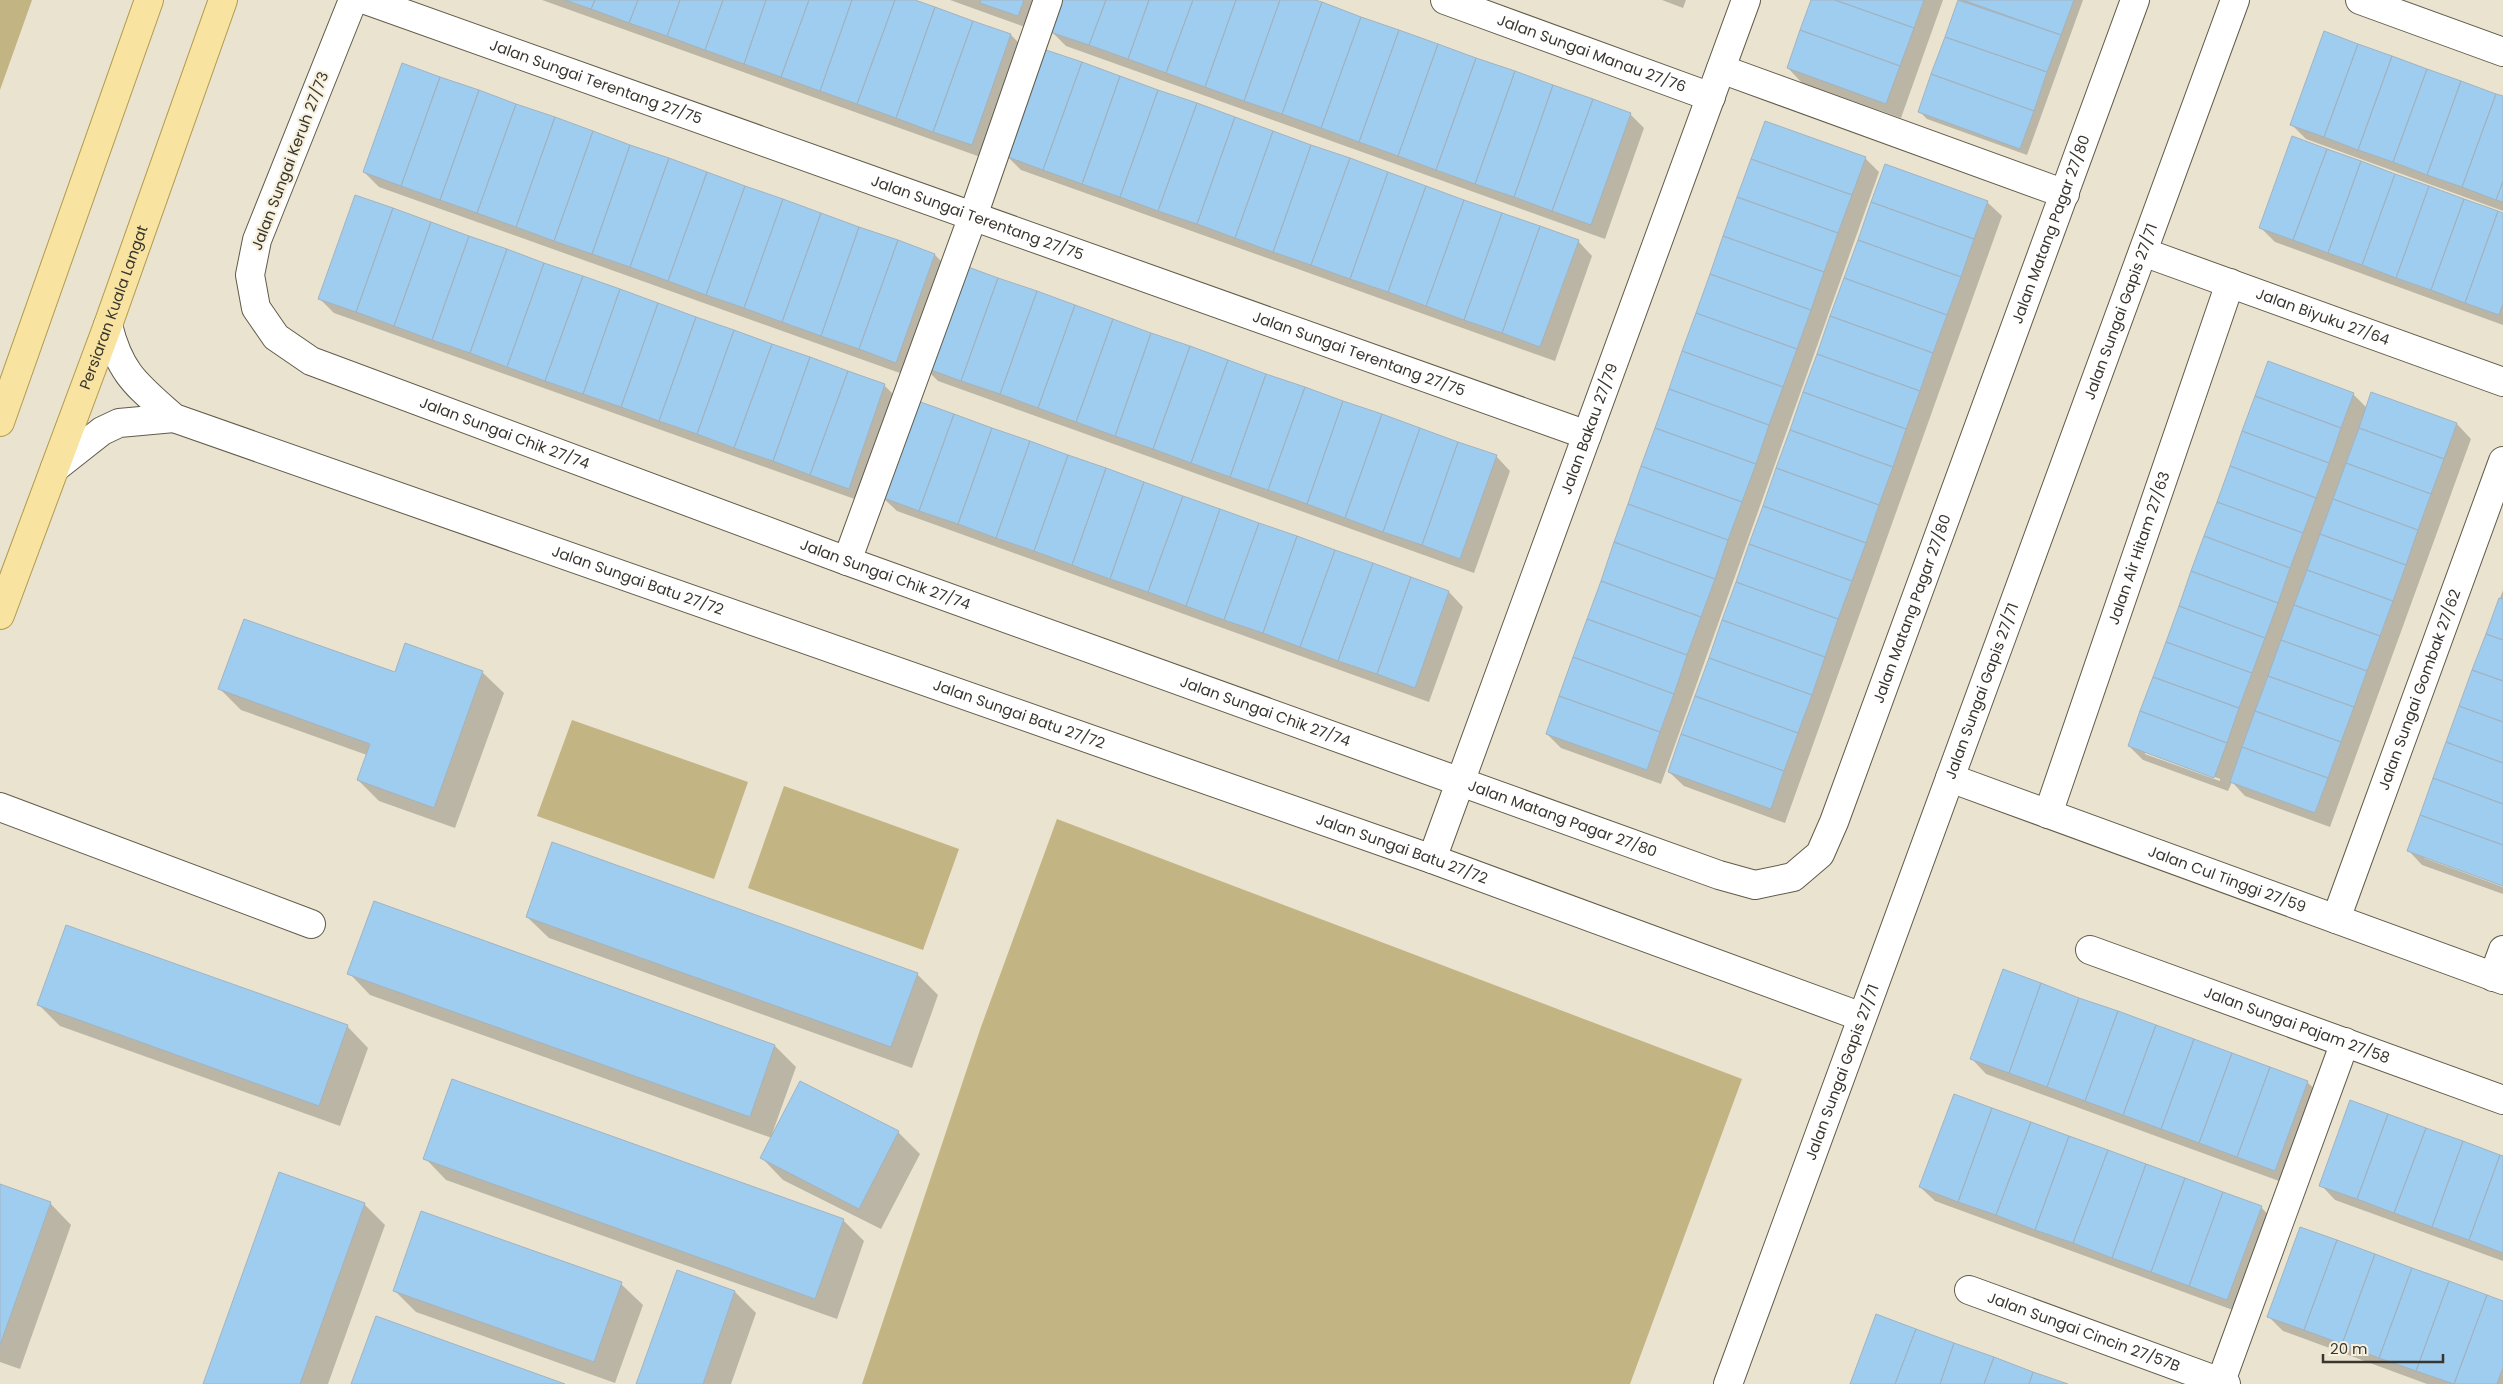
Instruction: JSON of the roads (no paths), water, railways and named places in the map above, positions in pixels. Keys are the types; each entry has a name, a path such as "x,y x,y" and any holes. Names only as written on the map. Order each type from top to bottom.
{"main road":[{"path":"0,422 149,0"},
{"name":"Persiaran Kuala Langat","path":"0,616 108,325 223,0"}],"street":[{"name":"Jalan Sungai Keruh 27/73","path":"310,362 276,337 256,308 250,275 257,240 353,0"},
{"name":"Jalan Sungai Terentang 27/75","path":"366,0 1587,435"},
{"path":"847,561 973,216 1048,0"},
{"name":"Jalan Sungai Manau 27/76","path":"1445,0 1711,97"},
{"name":"Jalan Bakau 27/79","path":"1432,859 1746,0"},
{"name":"Jalan Matang Pagar 27/80","path":"1460,781 1719,875 1755,884 1793,877 1820,854 1834,822 2135,0"},
{"name":"Jalan Sungai Gapis 27/71","path":"1728,1384 2235,0"},
{"path":"2360,0 2503,52"},
{"path":"1721,69 2065,194"},
{"name":"Jalan Biyuku 27/64","path":"2143,252 2503,382"},
{"name":"Jalan Air Hitam 27/63","path":"2048,814 2230,283"},
{"path":"108,325 121,365 133,381 174,418"},
{"name":"Jalan Sungai Chik 27/74","path":"310,362 847,561 1460,781"},
{"path":"55,468 102,431 119,423 174,418"},
{"name":"Jalan Sungai Batu 27/72","path":"174,418 1432,859 1862,1017"},
{"name":"Jalan Sungai Gombak 27/62","path":"2336,919 2503,461"},
{"name":"Jalan Cul Tinggi 27/59","path":"1950,778 2498,978"},
{"path":"0,807 311,924"},
{"name":"Jalan Sungai Pajam 27/58","path":"2090,950 2503,1100"},
{"path":"2498,978 2503,950"},
{"path":"2222,1383 2345,1042"},
{"name":"Jalan Sungai Cincin 27/57B","path":"1969,1290 2222,1383"}]}
